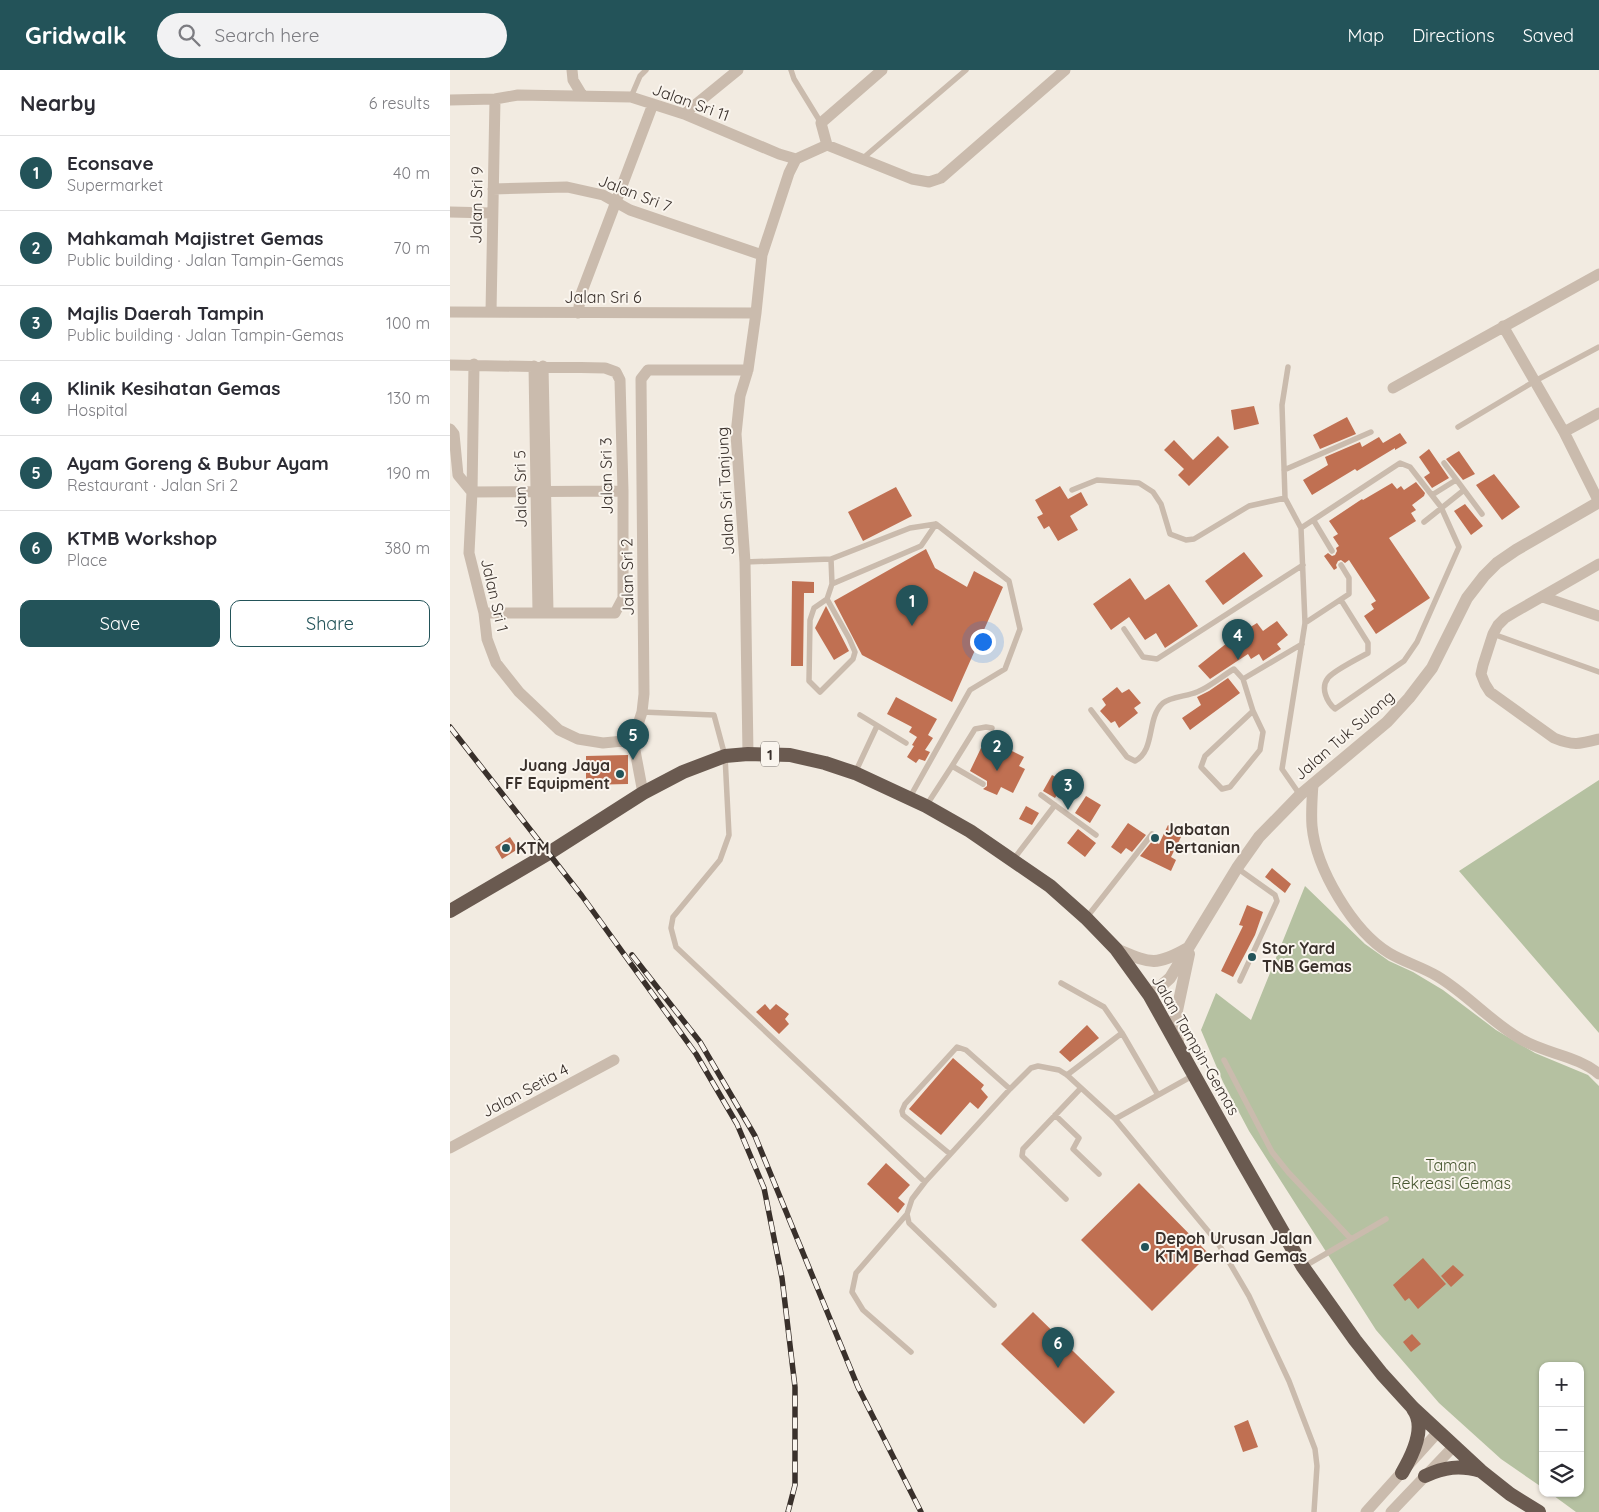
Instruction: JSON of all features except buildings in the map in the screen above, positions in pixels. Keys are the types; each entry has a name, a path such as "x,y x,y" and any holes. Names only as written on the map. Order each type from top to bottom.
{"highway":[{"name":"Jalan Tampin-Gemas","path":"450,911 549,853 643,793 683,772 725,756 748,754 790,755 825,763 855,773 926,806 970,831 1050,886 1086,918 1116,949 1150,996 1303,1267 1355,1340 1382,1374 1438,1432 1510,1494 1539,1512"},
{"path":"1402,1473 1411,1458 1418,1436 1417,1414 1413,1408"},
{"path":"1425,1476 1447,1468 1458,1467 1468,1467 1481,1471"}],"street":[{"path":"572,70 573,80 582,95"},
{"path":"684,114 738,70"},
{"path":"827,145 821,123 882,70"},
{"path":"1047,70 1061,73"},
{"path":"796,159 827,145 912,179 929,182 941,178 1061,73"},
{"name":"Jalan Sri 11","path":"450,100 495,99 518,94 631,97 684,114 779,154 796,159"},
{"name":"Jalan Sri 9","path":"491,312 495,99"},
{"path":"578,313 581,294 652,104"},
{"name":"Jalan Sri Tanjung","path":"748,754 745,562 736,434 740,396 748,370 762,255 789,173 796,159"},
{"name":"Jalan Sri 7","path":"493,189 566,187 603,195 630,210 762,255"},
{"path":"450,212 492,213"},
{"path":"1393,388 1599,274"},
{"name":"Jalan Sri 6","path":"450,312 756,313"},
{"path":"1504,326 1564,432 1599,502"},
{"name":"Jalan Sri 3","path":"450,364 605,368 616,372 620,380 623,491 623,598 620,606 615,613 484,613"},
{"name":"Jalan Sri 1","path":"474,364 469,553 484,613 487,639 496,663 519,692 559,730 578,739 603,743 633,740"},
{"name":"Jalan Sri 5","path":"539,366 543,612"},
{"name":"Jalan Sri 2","path":"643,793 633,740 642,712 644,694 642,379 648,370 748,370"},
{"path":"1564,432 1599,413"},
{"path":"450,429 454,434 458,475 472,492 623,491"},
{"name":"Jalan Tuk Sulong","path":"1150,996 1170,978 1237,868 1260,837 1300,795 1353,753 1387,722 1409,698 1432,668 1467,598 1484,576 1516,550 1599,502"},
{"path":"1599,564 1505,618 1493,634 1482,674 1490,692 1554,738 1566,743 1578,744 1599,739"},
{"path":"1542,597 1599,616"},
{"path":"1313,784 1312,827 1318,854 1340,901 1368,938 1389,953 1438,977 1519,1038 1538,1048 1590,1066 1599,1074"},
{"path":"1116,949 1148,961 1169,959 1190,946"},
{"path":"1179,1047 1175,1020 1190,946"},
{"name":"Jalan Setia 4","path":"450,1148 614,1060"},
{"path":"1366,1512 1438,1432"},
{"path":"1391,1512 1454,1446"}],"lane":[{"path":"631,97 640,76 646,70"},
{"path":"791,70 794,79 821,123"},
{"path":"862,158 966,70"},
{"path":"1458,427 1535,381 1599,347"},
{"path":"1288,367 1282,405 1285,498 1301,528 1305,623 1282,769 1300,795"},
{"path":"1284,470 1371,432"},
{"path":"1301,528 1400,463 1410,468 1441,507 1458,547 1416,642 1404,661 1335,710 1327,702 1324,686 1328,677 1368,653 1368,643 1341,600"},
{"path":"1444,463 1482,514"},
{"path":"1072,490 1097,480 1139,483 1153,492 1161,504 1170,534 1186,540 1194,539 1249,506 1285,498"},
{"path":"1432,495 1456,480"},
{"path":"1424,522 1464,490"},
{"path":"1314,521 1332,551"},
{"path":"745,562 831,559 910,528 936,524 1009,581 1020,629 1005,669 970,690 910,798"},
{"path":"832,584 921,546 936,524"},
{"path":"827,598 855,652 853,659 820,692 809,681 810,620 814,608 827,598 832,584 831,559"},
{"path":"1124,629 1143,657 1157,659 1303,565"},
{"path":"1305,623 1349,594 1349,578 1341,565"},
{"path":"1493,634 1599,672"},
{"path":"1243,679 1302,644"},
{"path":"1091,710 1127,757 1135,761 1141,758 1146,751 1156,714 1164,702 1198,692 1234,669 1243,679 1253,711 1263,732 1260,750 1230,787 1222,789 1201,767 1206,756 1253,711"},
{"path":"642,712 714,715 725,756 729,835 720,860 673,917 671,928 676,947 925,1182"},
{"path":"860,715 906,743"},
{"path":"855,773 877,726"},
{"path":"926,806 975,729 992,728"},
{"path":"952,766 983,784"},
{"path":"1041,795 1096,834"},
{"path":"1013,860 1055,805"},
{"path":"1086,918 1152,834"},
{"path":"1237,868 1275,895 1278,901 1240,980"},
{"path":"1061,982 1104,1007 1122,1033 1158,1095"},
{"path":"1068,1075 1122,1033"},
{"path":"950,1154 904,1115 902,1111 905,1104 957,1047 966,1050 1010,1089"},
{"path":"1224,1060 1272,1152 1288,1172 1351,1239"},
{"path":"911,1352 863,1310 852,1292 856,1273 907,1214 912,1199 925,1182 1031,1068 1038,1066 1059,1070 1068,1075 1114,1120 1218,1244 1249,1296 1289,1382 1315,1449 1317,1466 1314,1512"},
{"path":"1114,1120 1194,1075"},
{"path":"1066,1199 1022,1156 1022,1150 1081,1088"},
{"path":"1055,1115 1079,1138 1073,1149 1099,1174"},
{"path":"907,1214 909,1223 994,1305"},
{"path":"1303,1267 1386,1219"}],"green space":[{"path":"1599,780 1599,1033 1459,871"},
{"name":"Taman Rekreasi Gemas","path":"1305,886 1365,944 1389,961 1413,972 1443,990 1496,1030 1535,1053 1588,1075 1599,1086 1599,1512 1576,1512 1555,1497 1584,1497 1584,1362 1539,1362 1539,1485 1501,1459 1439,1403 1376,1330 1249,1131 1223,1082 1201,1030 1216,993 1251,1020"}],"railway":[{"path":"450,727 582,896 696,1054 737,1124 764,1188 782,1278 795,1387 795,1485 788,1512"},
{"path":"632,955 700,1042 755,1136 858,1387 921,1512"}],"place":[{"name":"Econsave","path":"912,626"},
{"name":"Klinik Kesihatan Gemas","path":"1238,660"},
{"name":"Ayam Goreng & Bubur Ayam","path":"633,760"},
{"name":"Mahkamah Majistret Gemas","path":"997,771"},
{"name":"Juang Jaya FF Equipment","path":"620,774"},
{"name":"Majlis Daerah Tampin","path":"1068,810"},
{"name":"Jabatan Pertanian","path":"1155,838"},
{"name":"KTM","path":"506,848"},
{"name":"Stor Yard TNB Gemas","path":"1252,957"},
{"name":"Depoh Urusan Jalan KTM Berhad Gemas","path":"1145,1247"},
{"name":"KTMB Workshop","path":"1058,1368"}]}
